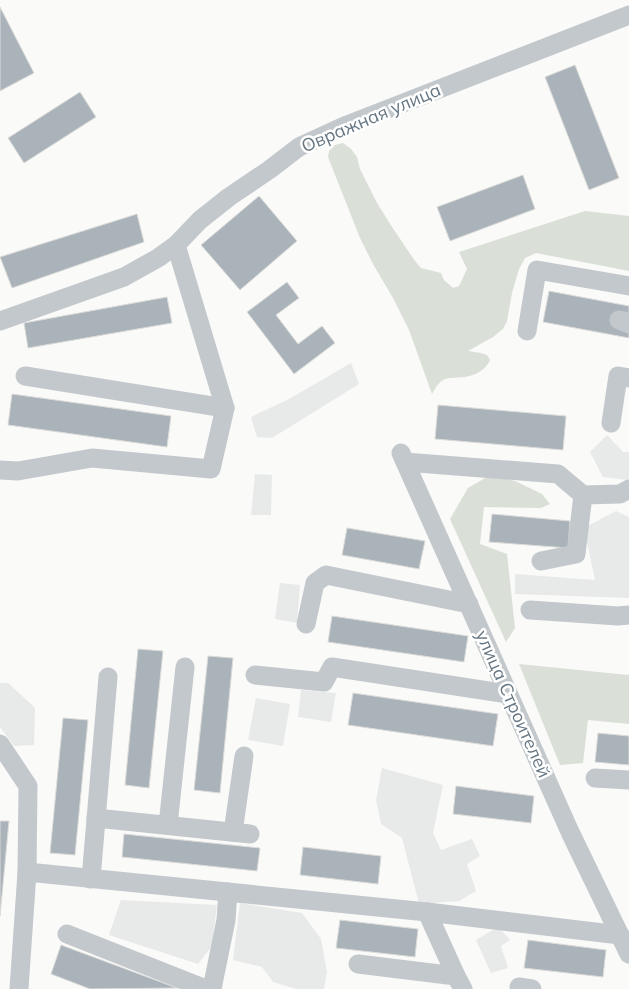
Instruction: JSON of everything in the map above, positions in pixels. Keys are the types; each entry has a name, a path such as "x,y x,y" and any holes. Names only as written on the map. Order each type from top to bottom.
{"street":[{"name":"Овражная улица","path":"0,321 124,277 158,258 176,246 200,220 299,147 346,125 629,15"},
{"path":"0,470 18,471 92,458 211,469 225,408 176,246"},
{"path":"527,331 536,270 629,286"},
{"path":"25,376 225,408"},
{"path":"611,423 618,376 629,378"},
{"name":"улица Строителей","path":"583,495 558,474 403,458 570,832 629,954"},
{"path":"541,562 576,554 583,495 620,494 629,489"},
{"path":"306,624 314,583 326,575 469,604"},
{"path":"530,610 618,616 629,615"},
{"path":"168,825 185,667"},
{"path":"255,674 324,682 332,667 508,694"},
{"path":"91,878 108,677"},
{"path":"0,744 28,786 27,872 19,989"},
{"path":"96,818 242,833 244,756"},
{"path":"595,778 629,780"},
{"path":"27,872 427,912 620,935"},
{"path":"212,989 226,920 228,892"},
{"path":"427,912 459,983"},
{"path":"67,934 206,989"},
{"path":"358,964 459,983"}],"shaded area":[{"path":"343,143 357,157 360,169 377,203 415,261 421,268 441,273 444,280 453,288 459,286 467,269 459,252 585,211 629,216 629,271 536,253 525,258 519,269 507,321 503,329 468,351 487,355 490,360 488,364 480,372 473,375 443,380 432,394 409,330 360,238 328,157 329,151 335,145"},
{"path":"351,363 359,384 272,438 257,437 251,417 289,399"},
{"path":"607,435 623,452 629,452 629,479 627,480 603,477 590,452"},
{"path":"255,474 272,475 271,515 251,515"},
{"path":"492,474 515,481 542,494 550,504 541,508 484,507 480,544 507,554 515,628 506,642 450,519 468,488"},
{"path":"616,511 629,517 629,598 515,594 515,574 595,580 584,528"},
{"path":"280,583 300,585 297,623 275,619"},
{"path":"519,664 629,674 629,724 588,720 583,763 560,765"},
{"path":"0,683 8,683 35,708 34,745 14,746 0,727"},
{"path":"301,690 336,693 331,722 298,717"},
{"path":"256,698 290,704 283,746 248,740"},
{"path":"382,768 443,785 433,833 441,850 472,839 480,856 467,864 476,891 459,901 419,904 402,838 381,824 376,800"},
{"path":"121,900 217,905 212,946 198,964 109,935"},
{"path":"240,903 302,913 321,939 327,972 324,989 296,989 273,982 262,967 233,960"},
{"path":"498,927 510,940 501,946 508,968 491,973 476,940"}],"building":[{"path":"0,7 34,73 0,91"},
{"path":"575,65 619,178 589,190 545,77"},
{"path":"80,92 96,117 24,163 8,138"},
{"path":"523,175 535,209 450,241 437,207"},
{"path":"259,196 297,241 240,290 201,245"},
{"path":"137,214 144,242 12,288 0,257"},
{"path":"287,282 299,298 276,315 298,344 322,326 335,343 294,374 247,312"},
{"path":"549,291 629,306 629,338 543,322"},
{"path":"167,297 172,323 28,348 24,323"},
{"path":"12,394 171,416 167,447 8,425"},
{"path":"438,405 566,416 563,450 435,439"},
{"path":"492,514 570,521 568,548 489,542"},
{"path":"347,528 425,541 419,569 342,555"},
{"path":"332,616 468,636 464,662 328,642"},
{"path":"138,649 163,651 149,788 125,785"},
{"path":"208,656 233,658 220,793 194,790"},
{"path":"353,693 498,714 493,746 348,725"},
{"path":"63,718 88,720 75,855 50,853"},
{"path":"598,733 629,736 629,765 595,762"},
{"path":"456,786 534,796 531,823 453,814"},
{"path":"0,821 9,821 0,916"},
{"path":"124,834 260,848 257,871 122,857"},
{"path":"303,847 381,856 378,884 300,875"},
{"path":"340,920 418,929 415,957 336,948"},
{"path":"528,940 606,950 603,977 524,968"},
{"path":"61,945 177,988 90,989 51,974"}]}
